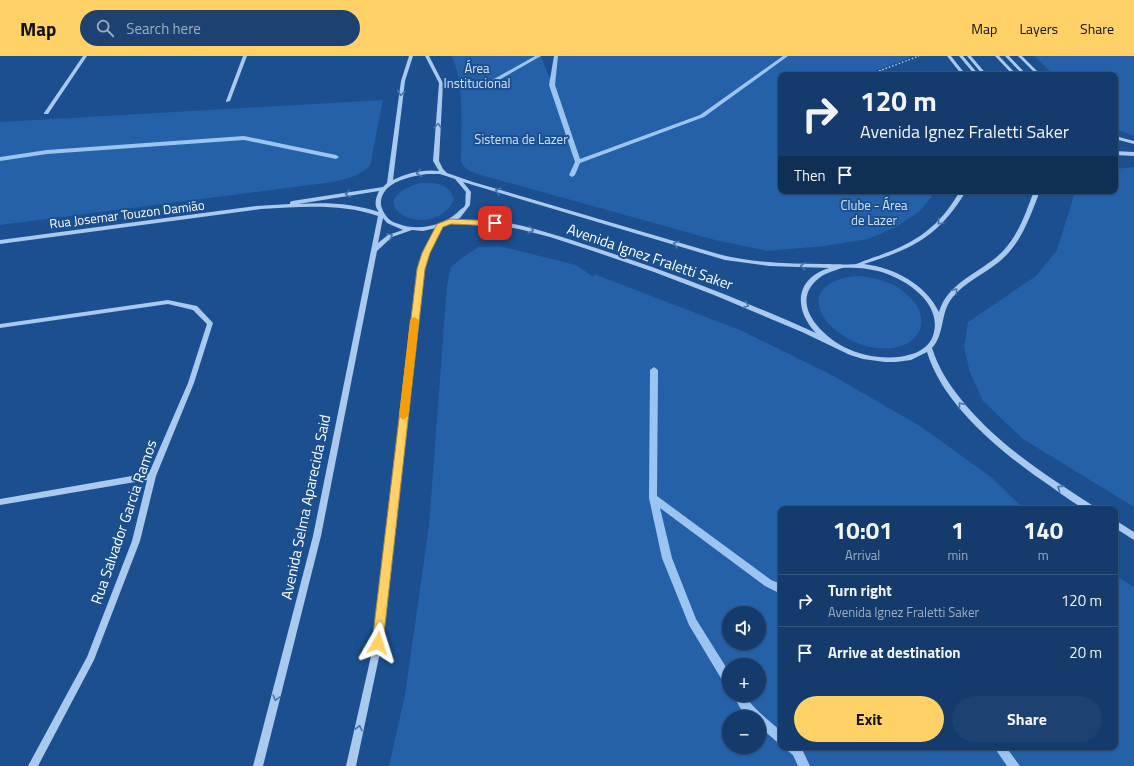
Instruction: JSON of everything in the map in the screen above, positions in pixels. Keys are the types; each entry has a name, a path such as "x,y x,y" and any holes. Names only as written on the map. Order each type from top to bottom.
{"street":[{"path":"46,113 85,56"},
{"path":"228,101 245,56"},
{"path":"412,56 403,81 388,186 379,199 378,207 381,215 388,221 398,226 411,229 424,229 440,226 450,222 463,212 470,200 469,191 465,184 441,170 436,161 441,83 427,56"},
{"path":"949,56 962,72"},
{"path":"961,56 974,72"},
{"path":"969,56 982,72"},
{"path":"997,56 1012,72"},
{"path":"1007,56 1022,72"},
{"path":"1020,56 1036,72"},
{"path":"1118,137 1134,143"},
{"path":"1118,152 1134,154"},
{"path":"388,186 411,174 423,172 447,174"},
{"name":"Avenida Ignez Fraletti Saker","path":"457,178 725,258 782,266 855,266 889,272 917,288 933,306 937,316 938,326"},
{"name":"Rua Josemar Touzon Damião","path":"0,242 256,208 388,186"},
{"name":"Avenida Ignez Fraletti Saker","path":"855,266 895,254 922,239 939,224 957,202 961,194"},
{"path":"1036,194 1026,221 1017,239 1004,254 958,287 945,303 938,326 938,334 929,348 931,358 943,381 970,418 1016,458 1088,506"},
{"name":"Rua Josemar Touzon Damião","path":"256,208 335,206 371,210 381,215"},
{"name":"Avenida Selma Aparecida Said","path":"258,766 317,536 381,215"},
{"name":"Avenida Ignez Fraletti Saker","path":"450,222 509,225 536,231 621,258 711,291 768,314 858,355 886,360 911,357 929,348"},
{"path":"351,766 378,643 421,269 426,253 440,226"},
{"path":"373,251 390,236 411,229"},
{"name":"Avenida Ignez Fraletti Saker","path":"834,344 824,337 807,317 803,297 812,280 831,269 842,266"},
{"name":"Rua Salvador Garcia Ramos","path":"0,326 168,302 195,308 210,323 191,383 152,476 136,541 90,660 32,766"},
{"path":"0,502 152,476"},
{"path":"1118,526 1134,536"}],"path":[{"path":"882,72 879,70 919,56"},
{"path":"930,72 936,69"}],"green space":[{"path":"451,56 541,56 552,84 557,56 913,56 875,71 877,72 778,72 778,194 934,194 919,212 894,228 868,239 825,246 767,251 715,240 477,174 466,169 461,162 462,122 460,92 455,66"},
{"path":"1034,56 1134,56 1134,136 1118,130 1118,72 1051,72"},
{"path":"383,100 370,166 357,175 348,178 333,182 0,225 0,122"},
{"path":"1134,167 1134,507 1023,439 983,401 970,373 964,347 968,322 1036,276 1057,250 1074,194 1118,194 1118,169"},
{"path":"419,183 435,183 445,187 452,194 454,199 444,212 431,219 417,220 405,216 396,209 394,201 401,192"},
{"path":"499,246 576,265 594,277 594,274 740,330 830,374 920,426 991,477 1021,506 778,506 778,750 1118,750 1118,577 1134,587 1134,766 389,766 405,695 429,525 447,285 451,267 479,247"},
{"path":"856,276 877,279 891,284 903,291 916,304 920,312 921,321 917,335 911,341 892,348 871,347 852,341 836,331 824,318 819,305 821,292 833,282"}],"waterway":[{"path":"481,88 539,56"},
{"path":"556,56 552,85 578,162"},
{"path":"578,162 702,116 786,56"},
{"path":"0,159 47,152 244,138 336,157"},
{"path":"572,175 578,162"},
{"path":"653,498 654,370"},
{"path":"653,498 768,583 778,588"},
{"path":"653,498 667,558 692,622 722,670"},
{"path":"743,702 749,710"},
{"path":"766,725 778,735"},
{"path":"796,750 804,766"},
{"path":"1001,750 1014,766"}],"slow traffic":[{"path":"403,416 414,320"}],"route":[{"path":"378,643 393,501 421,269 426,253 440,226 450,222 495,223"}],"park label":[{"name":"Área Institucional","path":"477,76"},
{"name":"Sistema de Lazer","path":"521,139"},
{"name":"Clube - Área de Lazer","path":"874,212"}]}
